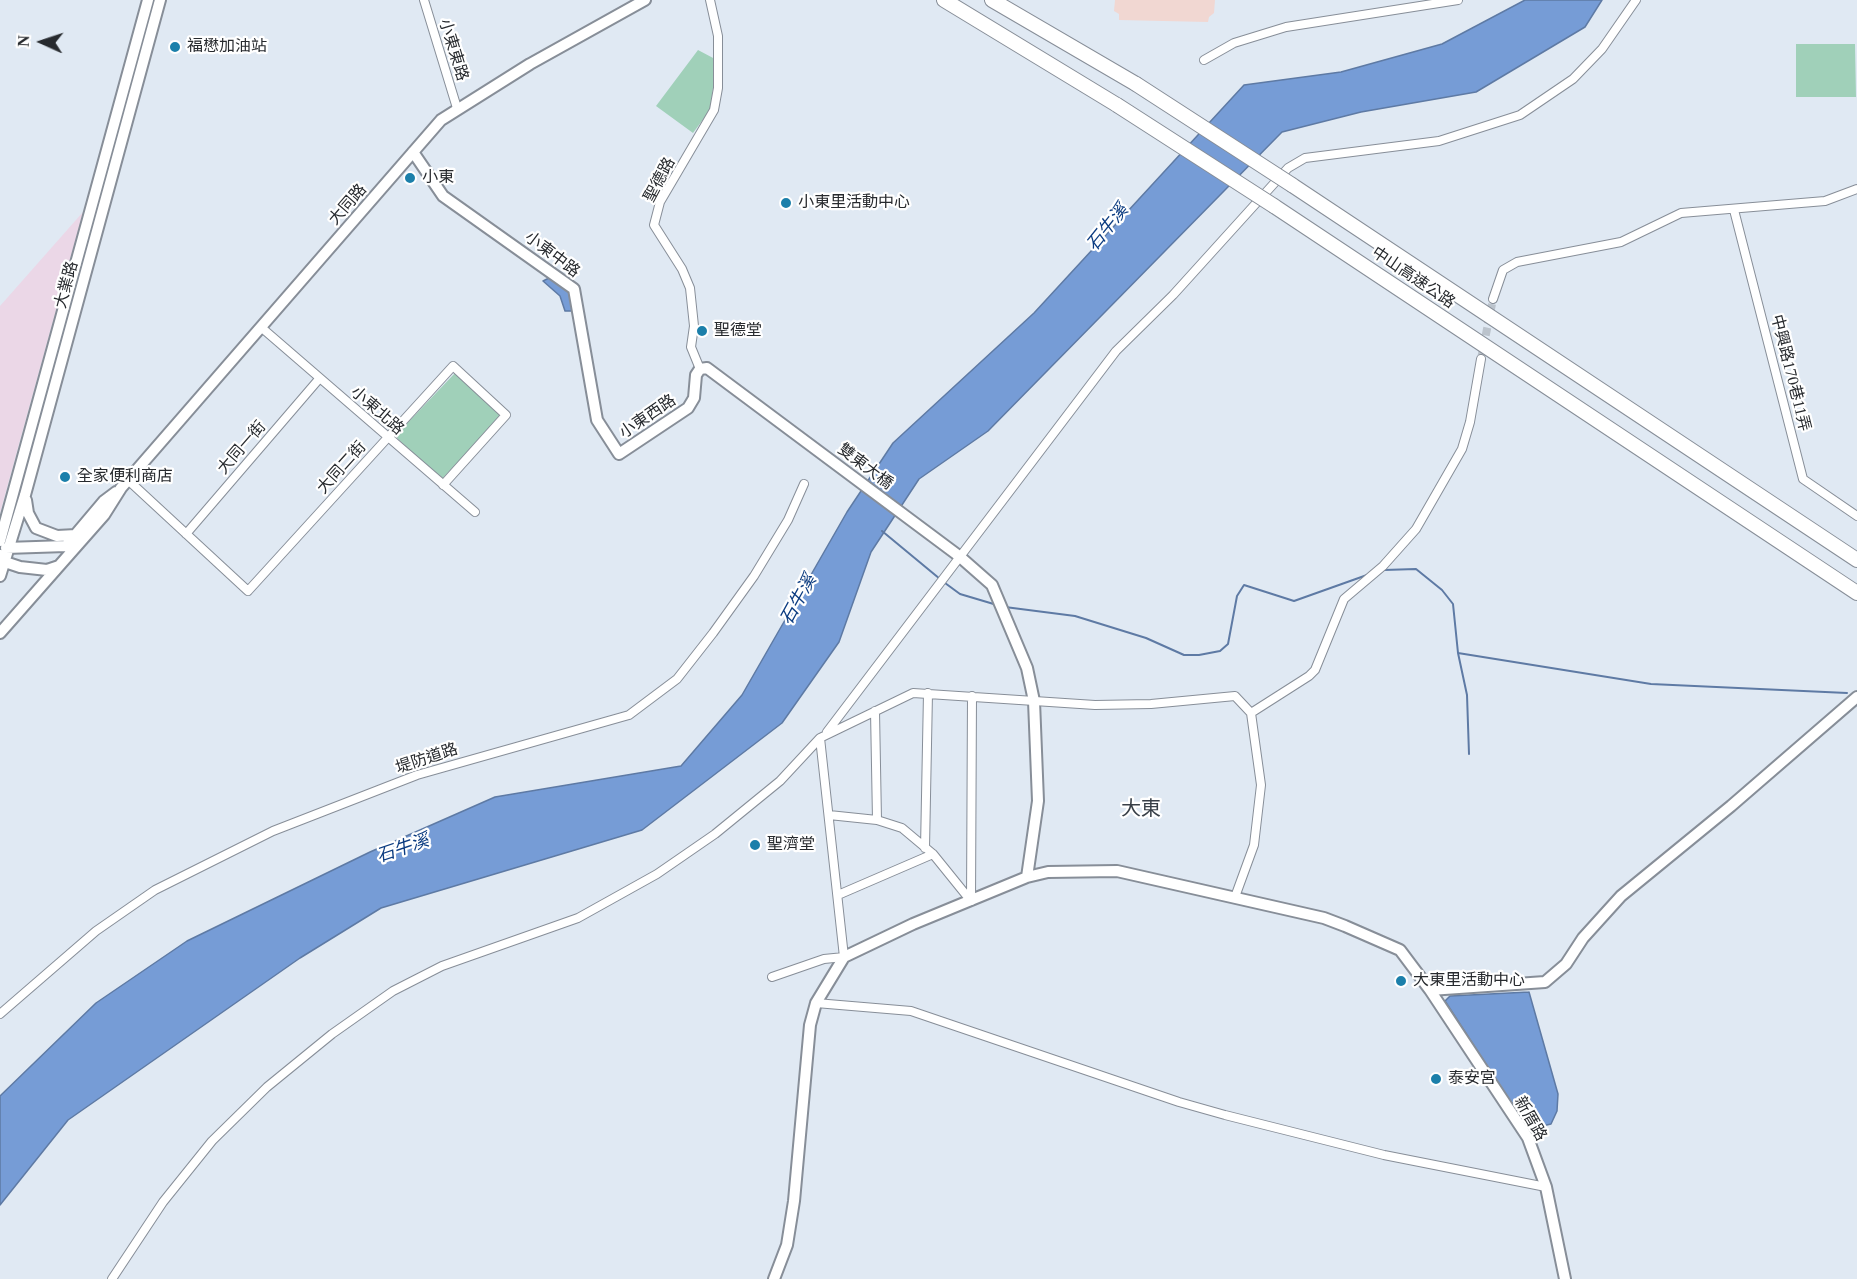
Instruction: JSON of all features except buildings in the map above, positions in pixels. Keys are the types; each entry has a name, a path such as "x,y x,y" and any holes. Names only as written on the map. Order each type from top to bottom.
{"highway":[{"name":"中山高速公路","path":"944,0 1117,105 1274,206 1857,592"},
{"name":"中山高速公路","path":"992,0 1136,84 1857,560"}],"street":[{"name":"大業路","path":"0,576 3,546 148,0"},
{"name":"大業路","path":"3,546 25,495 160,0"},
{"name":"小東東路","path":"424,0 457,108"},
{"name":"大同路","path":"3,546 54,548 66,546 104,501 124,484 262,328 441,120 457,108 645,0"},
{"name":"聖德路","path":"700,369 692,347 694,326 690,288 682,269 654,225 660,202 714,110 717,88 718,36 710,0"},
{"path":"1204,60 1234,43 1286,27 1458,0"},
{"path":"112,1279 163,1202 212,1141 267,1087 332,1034 393,992 442,966 578,918 657,873 715,834 780,781 824,735 1116,351 1173,295 1287,168 1305,158 1439,141 1520,115 1573,79 1602,49 1636,0"},
{"name":"小東中路","path":"413,152 443,196 574,289 597,420 619,454"},
{"path":"1493,298 1503,270 1509,264 1621,242 1681,213 1825,201 1857,189"},
{"name":"中興路170巷11弄","path":"1734,210 1803,479 1857,516"},
{"path":"88,219 99,223"},
{"name":"小東北路","path":"262,328 475,512"},
{"path":"1251,713 1315,670 1344,599 1383,566 1416,529 1462,449 1470,422 1481,359"},
{"name":"大同二街","path":"124,484 186,534 248,591 453,366 506,415 443,485"},
{"name":"雙東大橋","path":"700,369 713,371 959,556 992,585 1027,669 1034,701 1038,801 1027,877"},
{"name":"小東西路","path":"619,454 688,408 694,398 696,375 700,369"},
{"name":"大同一街","path":"186,534 319,379"},
{"name":"大同路","path":"0,633 104,515 124,484"},
{"name":"堤防道路","path":"0,1014 96,932 155,890 273,831 417,775 629,716 678,679 713,633 759,567 788,520 804,484"},
{"path":"25,495 28,513 36,528 57,536 75,535"},
{"path":"3,559 33,569 47,570 59,566"},
{"path":"824,735 904,695 928,693 1095,705 1140,704 1235,696 1251,713 1262,785 1254,844 1235,897"},
{"path":"925,848 928,693"},
{"path":"971,901 972,696"},
{"path":"1430,990 1531,984 1545,982 1554,977 1600,918 1621,896 1731,806 1857,697"},
{"path":"875,711 877,820"},
{"path":"774,1279 787,1245 793,1210 807,1045 816,1003 844,957 829,815 824,735"},
{"path":"829,815 877,820 902,828 933,854 971,901"},
{"path":"838,895 933,854"},
{"name":"新厝路","path":"844,957 1027,877 1048,872 1118,871 1324,918 1400,951 1430,990 1527,1138 1546,1187 1565,1279"},
{"path":"772,977 824,959 844,957"},
{"path":"816,1003 919,1013 1214,1112 1384,1155 1546,1187"}],"shaded area":[{"path":"1115,0 1215,0 1214,13 1209,17 1208,22 1119,20 1119,14 1114,11"},
{"path":"83,212 0,513 0,306"}],"green space":[{"path":"1796,44 1855,44 1856,97 1796,97"},
{"path":"698,50 715,59 714,81 710,110 693,133 656,106"},
{"path":"456,372 501,416 441,480 395,436"}],"water":[{"name":"石牛溪","path":"1525,0 1602,0 1585,27 1476,92 1361,112 1282,132 988,431 919,479 871,552 839,642 782,723 642,830 381,908 300,958 68,1120 0,1205 0,1096 96,1003 187,941 370,852 495,797 681,766 742,695 847,512 893,443 1034,313 1244,85 1341,72 1442,44"},
{"path":"549,278 568,291 576,311 565,311 560,296 543,281"},
{"path":"1529,992 1558,1094 1557,1111 1551,1124 1538,1127 1524,1123 1445,1001 1450,996"}],"waterway":[{"path":"882,531 940,579"},
{"path":"1384,570 1416,569 1442,590 1453,604 1458,653 1651,684 1847,693"},
{"path":"1005,607 1075,616 1146,638 1184,655 1199,655 1220,651 1228,644 1237,596 1244,585 1294,601 1367,575"},
{"path":"945,583 960,594 997,605"},
{"path":"1458,653 1467,695 1469,754"}],"tunnel":[{"path":"1481,359 1493,299"}],"place":[{"name":"福懋加油站","path":"175,47"},
{"name":"小東","path":"410,178"},
{"name":"小東里活動中心","path":"786,203"},
{"name":"聖德堂","path":"702,331"},
{"name":"全家便利商店","path":"65,477"},
{"name":"聖濟堂","path":"755,845"},
{"name":"大東里活動中心","path":"1401,981"},
{"name":"泰安宮","path":"1436,1079"}],"district":[{"name":"大東","path":"1141,810"}]}
